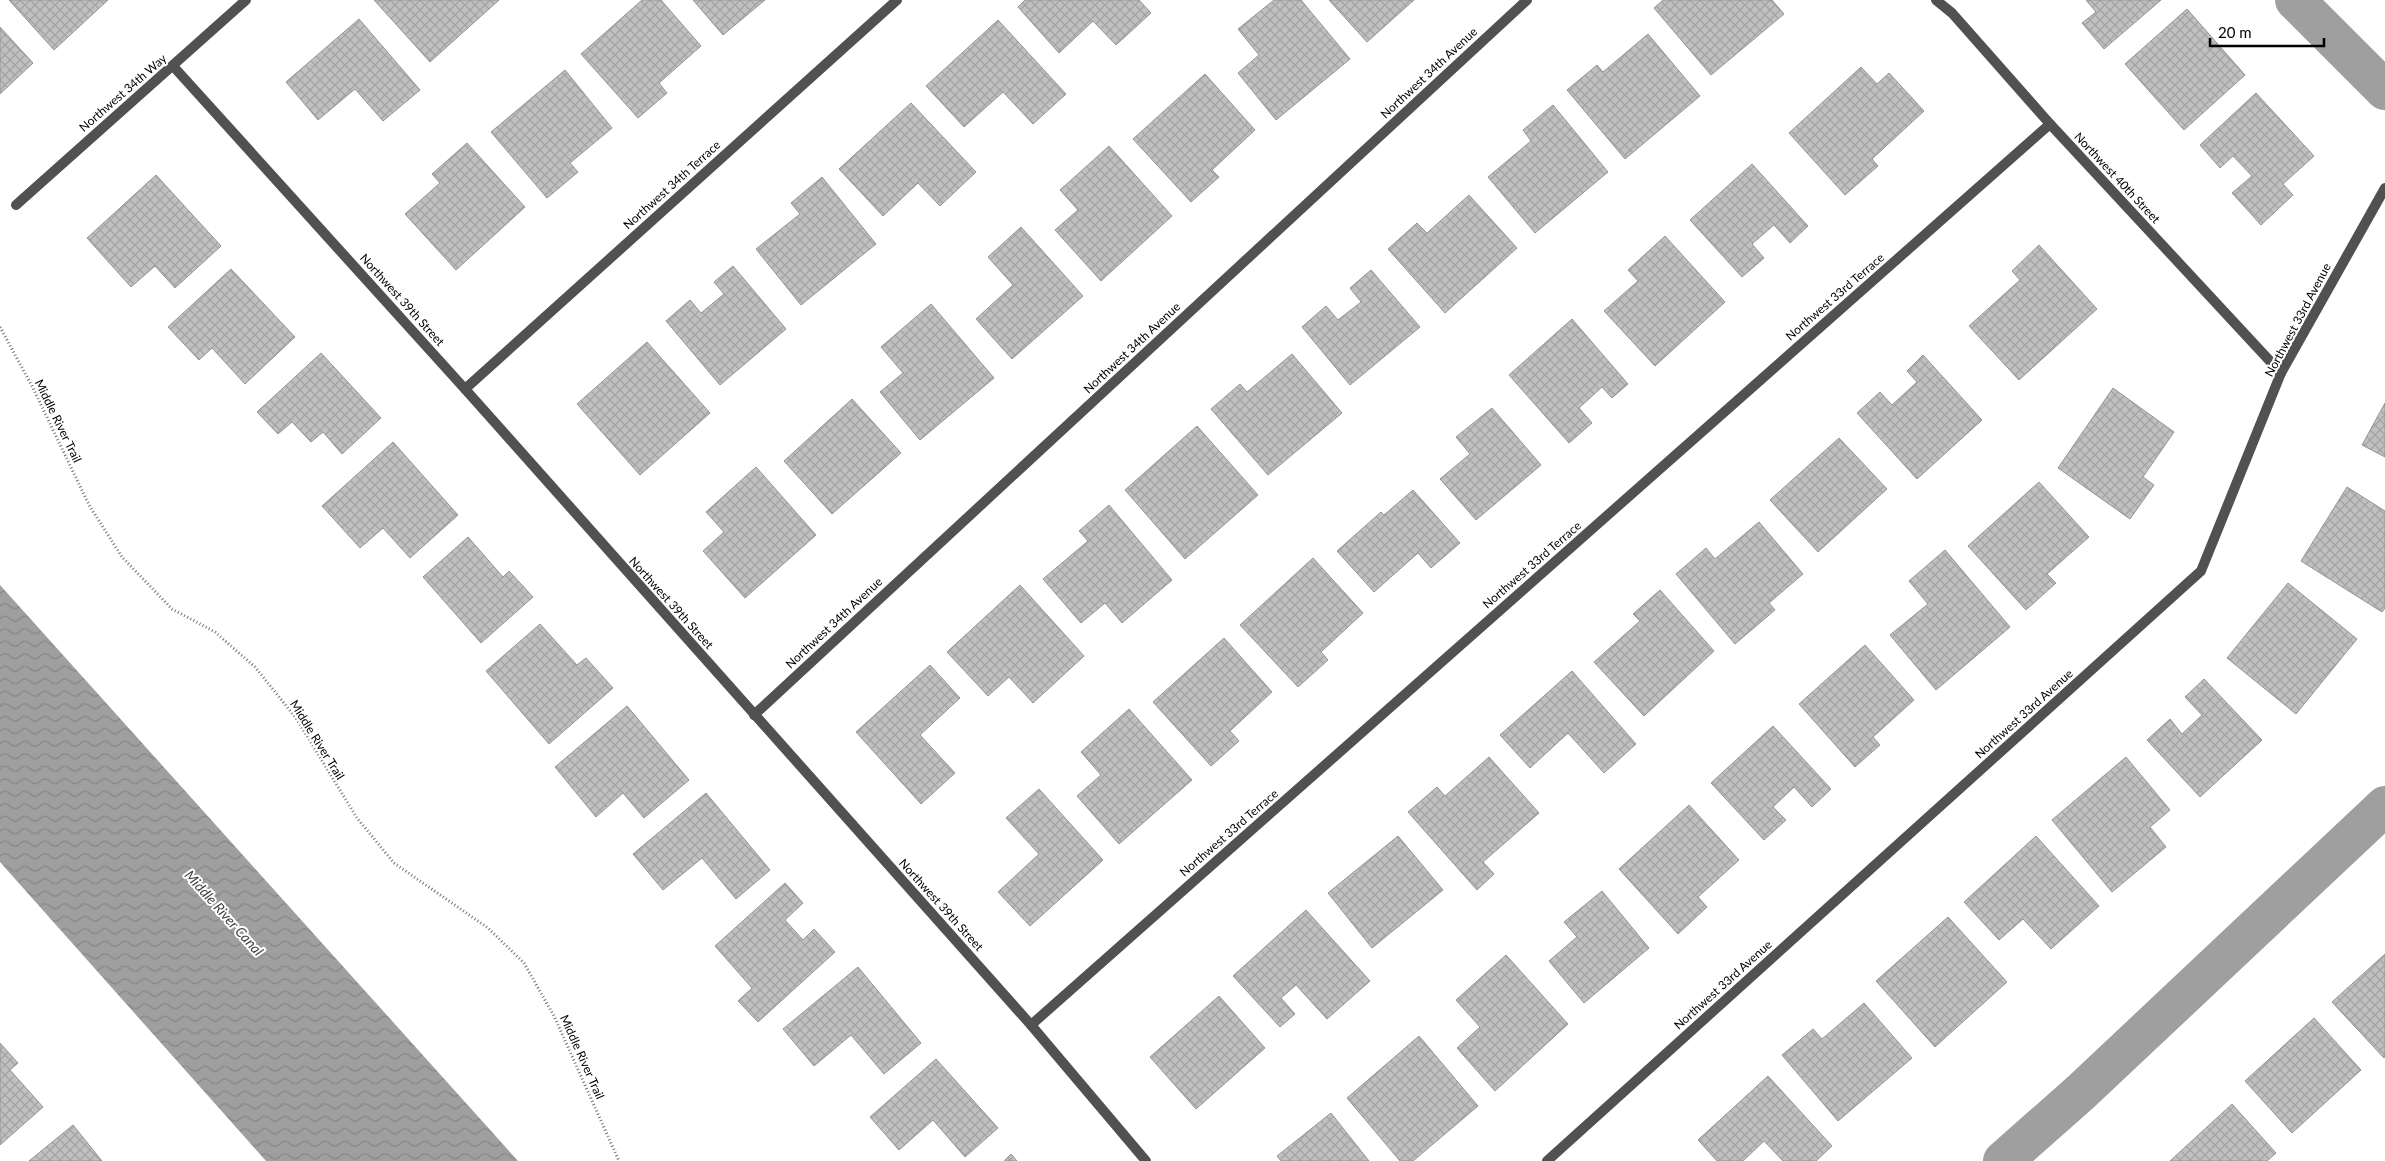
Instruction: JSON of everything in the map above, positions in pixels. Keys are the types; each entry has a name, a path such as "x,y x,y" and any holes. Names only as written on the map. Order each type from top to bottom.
{"street":[{"name":"Northwest 34th Way","path":"16,205 246,0"},
{"name":"Northwest 34th Terrace","path":"465,389 896,0"},
{"name":"Northwest 34th Avenue","path":"754,715 1527,0"},
{"name":"Northwest 40th Street","path":"1936,0 1952,13 2050,124 2281,373"},
{"name":"Northwest 39th Street","path":"173,66 465,389 1031,1025 1146,1161"},
{"name":"Northwest 33rd Terrace","path":"1031,1025 2050,124"},
{"name":"Northwest 33rd Avenue","path":"1547,1161 2201,571 2281,373 2385,188"}],"path":[{"name":"Middle River Trail","path":"0,327 89,505 122,557 172,609 215,632 256,667 296,718 357,818 394,863 488,928 524,963 554,1016 618,1161"}],"water":[{"name":"Middle River Canal","path":"0,585 518,1161 266,1161 0,862"}],"building":[{"path":"9,0 108,0 54,50"},
{"path":"374,0 499,0 430,62"},
{"path":"642,0 661,0 701,46 659,83 667,93 638,118 581,54"},
{"path":"693,0 765,0 723,35"},
{"path":"1025,0 1139,0 1151,13 1116,45 1093,21 1059,53 1018,7"},
{"path":"1274,0 1301,0 1350,59 1276,120 1238,73 1259,55 1238,29"},
{"path":"1329,0 1414,0 1367,42"},
{"path":"1663,0 1772,0 1784,14 1711,75 1654,8"},
{"path":"2086,0 2161,0 2104,49 2082,23 2096,12"},
{"path":"2187,9 2245,75 2184,130 2125,64"},
{"path":"359,19 420,90 383,121 355,89 318,120 286,82"},
{"path":"998,20 1066,94 1033,124 1003,92 964,127 926,86"},
{"path":"0,27 33,63 0,94"},
{"path":"1648,34 1700,96 1625,159 1567,90 1597,65 1603,72"},
{"path":"1861,67 1877,84 1889,73 1924,111 1872,159 1878,166 1845,195 1789,133"},
{"path":"565,70 612,128 570,163 578,172 547,198 491,132"},
{"path":"1205,74 1255,130 1212,170 1219,177 1191,202 1133,139"},
{"path":"2256,93 2314,156 2283,184 2293,195 2261,225 2232,193 2252,176 2233,156 2220,168 2200,145"},
{"path":"911,103 976,172 940,206 918,183 883,216 839,169"},
{"path":"1553,105 1608,172 1535,233 1488,177 1531,141 1523,130"},
{"path":"467,143 525,207 456,270 405,214 440,183 432,174"},
{"path":"1109,146 1172,216 1101,281 1055,230 1078,210 1060,190"},
{"path":"1752,164 1808,226 1790,243 1774,225 1752,244 1764,258 1742,277 1690,220"},
{"path":"156,175 221,246 175,288 155,266 131,287 87,238"},
{"path":"822,177 876,244 801,305 756,249 800,214 791,203"},
{"path":"1469,195 1517,248 1445,313 1388,249 1417,223 1427,233"},
{"path":"1021,227 1083,296 1012,359 976,319 1013,285 988,257"},
{"path":"1665,236 1725,302 1655,366 1604,311 1638,281 1628,270"},
{"path":"2039,245 2097,309 2019,380 1969,326 2020,280 2012,271"},
{"path":"733,266 786,329 720,385 666,321 690,300 701,313 724,294 714,282"},
{"path":"231,269 295,337 245,384 212,348 199,360 168,327"},
{"path":"1371,270 1420,327 1350,385 1302,327 1326,306 1338,320 1361,302 1350,288"},
{"path":"931,304 994,378 920,440 880,392 903,373 881,347"},
{"path":"1572,319 1628,384 1612,398 1602,387 1579,408 1592,423 1569,443 1509,375"},
{"path":"647,342 710,413 640,475 577,404"},
{"path":"321,353 381,418 342,454 323,432 311,442 292,422 278,434 257,412"},
{"path":"1292,354 1342,413 1268,475 1211,409 1240,384 1247,392"},
{"path":"1923,355 1982,420 1917,479 1857,413 1880,392 1892,405 1917,382 1907,371"},
{"path":"2113,388 2174,432 2143,477 2154,485 2130,519 2058,468"},
{"path":"852,399 901,453 832,514 784,461"},
{"path":"2385,403 2385,457 2362,445"},
{"path":"1492,408 1541,465 1476,520 1440,479 1470,454 1456,437"},
{"path":"1197,426 1258,495 1185,559 1125,490"},
{"path":"1839,438 1887,489 1818,552 1770,500"},
{"path":"393,442 458,515 410,558 383,528 360,548 322,506"},
{"path":"756,467 816,535 745,598 703,551 724,532 706,512"},
{"path":"2039,482 2089,537 2047,574 2056,583 2026,610 1968,546"},
{"path":"2347,487 2385,511 2385,608 2382,612 2301,561"},
{"path":"1413,490 1460,543 1431,568 1418,553 1374,592 1337,551 1381,512 1384,515"},
{"path":"1109,505 1172,580 1122,623 1105,603 1081,623 1043,579 1088,541 1079,531"},
{"path":"1759,522 1803,574 1769,603 1775,610 1735,644 1676,574 1706,548 1715,559"},
{"path":"468,537 503,577 509,571 533,597 481,643 423,577"},
{"path":"1945,550 2010,627 1936,690 1890,635 1928,604 1909,581"},
{"path":"1313,558 1363,613 1321,652 1328,660 1298,687 1240,625"},
{"path":"2288,583 2357,639 2296,714 2227,658"},
{"path":"1020,585 1084,656 1033,703 1009,677 988,696 947,652"},
{"path":"1660,590 1714,651 1644,716 1594,662 1640,621 1633,614"},
{"path":"540,624 577,665 586,658 613,688 549,744 486,671"},
{"path":"1224,638 1272,692 1230,731 1239,741 1211,766 1153,702"},
{"path":"1865,645 1914,700 1873,737 1880,745 1855,767 1799,704"},
{"path":"930,665 960,698 920,735 955,773 921,804 856,732"},
{"path":"1572,671 1636,744 1604,773 1568,733 1530,768 1500,735"},
{"path":"2204,679 2262,740 2200,797 2147,740 2170,719 2182,734 2202,715 2185,697"},
{"path":"627,706 689,780 644,818 623,793 596,817 555,767"},
{"path":"1129,709 1192,780 1119,844 1077,796 1101,775 1081,752"},
{"path":"1773,726 1831,789 1812,807 1794,787 1773,807 1786,820 1764,840 1711,783"},
{"path":"1489,757 1539,813 1483,862 1494,874 1477,890 1408,812 1437,787 1445,796"},
{"path":"2126,757 2170,810 2150,827 2166,847 2112,892 2052,820"},
{"path":"1039,789 1103,860 1030,926 998,892 1039,854 1006,818"},
{"path":"706,793 770,870 736,899 702,858 663,890 633,854"},
{"path":"1689,805 1739,860 1698,897 1707,907 1678,934 1619,869"},
{"path":"1398,836 1443,890 1372,948 1328,893"},
{"path":"2036,836 2099,906 2051,949 2023,919 1999,940 1964,902"},
{"path":"785,883 803,903 785,920 803,940 814,929 835,952 758,1022 738,1001 752,988 715,946"},
{"path":"1602,891 1649,948 1584,1003 1549,961 1577,937 1564,922"},
{"path":"1306,910 1370,981 1327,1019 1296,985 1281,998 1295,1014 1280,1027 1233,976"},
{"path":"1948,917 2007,982 1935,1047 1876,981"},
{"path":"2385,954 2385,1057 2384,1058 2332,1002"},
{"path":"1506,955 1568,1024 1495,1091 1457,1048 1480,1027 1456,1000"},
{"path":"858,967 921,1043 884,1074 851,1035 814,1066 783,1029"},
{"path":"1219,996 1265,1048 1196,1109 1150,1057"},
{"path":"1864,1003 1912,1058 1838,1121 1782,1055 1813,1029 1822,1039"},
{"path":"2314,1018 2361,1070 2292,1133 2245,1081"},
{"path":"1419,1036 1478,1106 1413,1161 1400,1161 1347,1098"},
{"path":"0,1043 18,1063 10,1070 43,1107 0,1145"},
{"path":"936,1059 998,1128 965,1157 933,1120 899,1150 870,1117"},
{"path":"1768,1076 1832,1146 1816,1161 1783,1161 1764,1141 1743,1161 1717,1161 1698,1140"},
{"path":"2232,1104 2276,1153 2267,1161 2170,1161"},
{"path":"1331,1113 1369,1161 1281,1161 1277,1156"},
{"path":"73,1125 102,1161 29,1161"},
{"path":"1011,1154 1017,1161 1004,1161"}],"waterway":[{"path":"2295,0 2385,90"},
{"path":"2003,1161 2081,1092 2385,806"}]}
